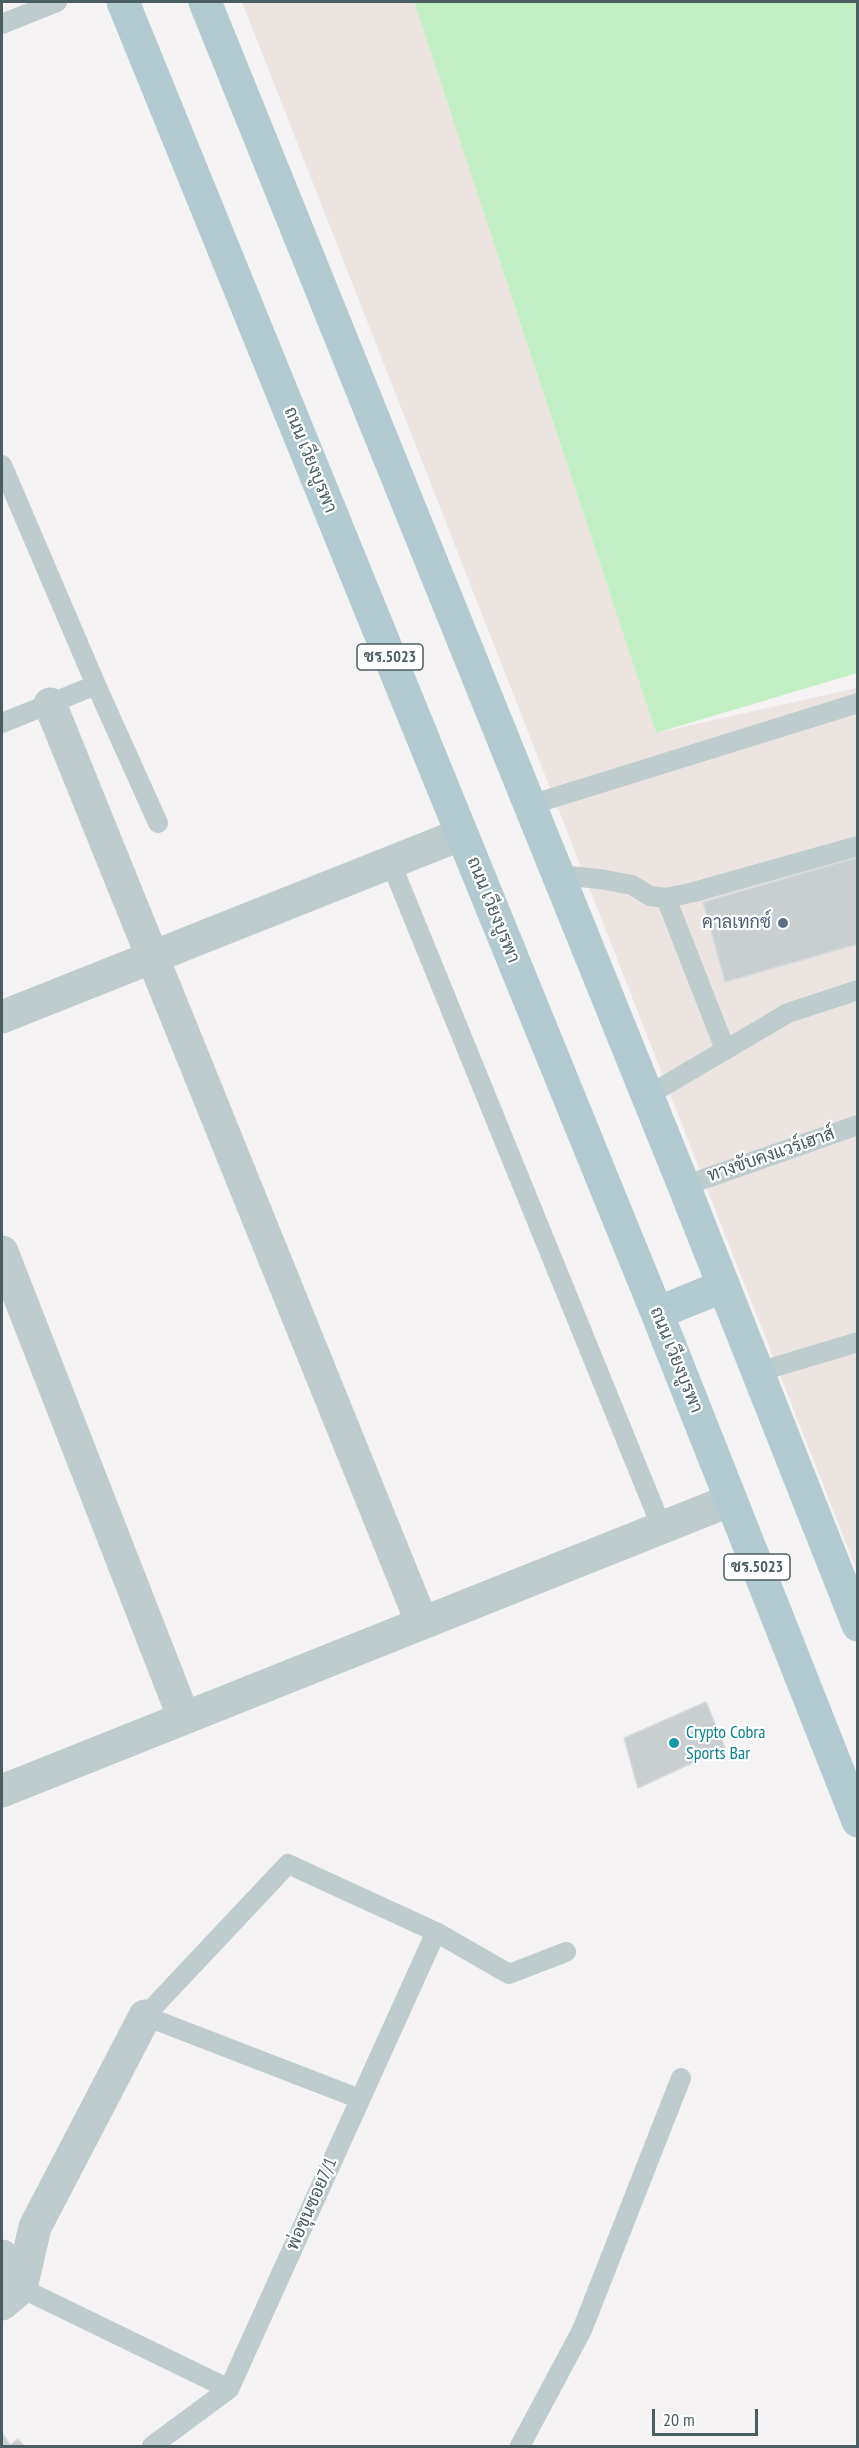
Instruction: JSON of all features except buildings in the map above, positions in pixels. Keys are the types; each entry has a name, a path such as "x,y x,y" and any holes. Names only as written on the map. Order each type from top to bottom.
{"main road":[{"name":"ถนน เวียงบูรพา","path":"123,2 657,1313 858,1821"},
{"path":"205,2 684,1186 858,1625"},
{"path":"657,1313 724,1286"}],"street":[{"path":"50,704 422,1623"},
{"path":"2,1017 462,834"},
{"path":"2,1252 184,1718"},
{"path":"2,1791 731,1500"},
{"path":"11,2296 35,2227 145,2016"},
{"path":"2,2256 11,2296"}],"lane":[{"path":"2,24 57,2"},
{"path":"2,465 158,823"},
{"path":"2,723 96,685"},
{"path":"530,805 858,703"},
{"path":"558,875 632,885 650,896 666,898 858,846"},
{"path":"391,862 662,1528"},
{"path":"666,898 725,1049"},
{"path":"647,1096 788,1013 858,990"},
{"name":"ทางขับคงแวร์เฮาส์","path":"684,1186 858,1125"},
{"path":"758,1372 858,1342"},
{"path":"360,2099 145,2016 288,1864 436,1932 509,1974 566,1952"},
{"name":"พ่อขุนซอย7/1","path":"152,2446 229,2389 436,1932"},
{"path":"520,2446 582,2330 681,2078"},
{"path":"11,2296 229,2389"}],"shaded area":[{"path":"242,2 414,2 656,733 857,688 857,1571"}],"green space":[{"path":"414,2 857,2 857,673 656,733"}],"place":[{"name":"คาลเทกซ์","path":"783,923"},
{"name":"Crypto Cobra Sports Bar","path":"674,1743"}]}
